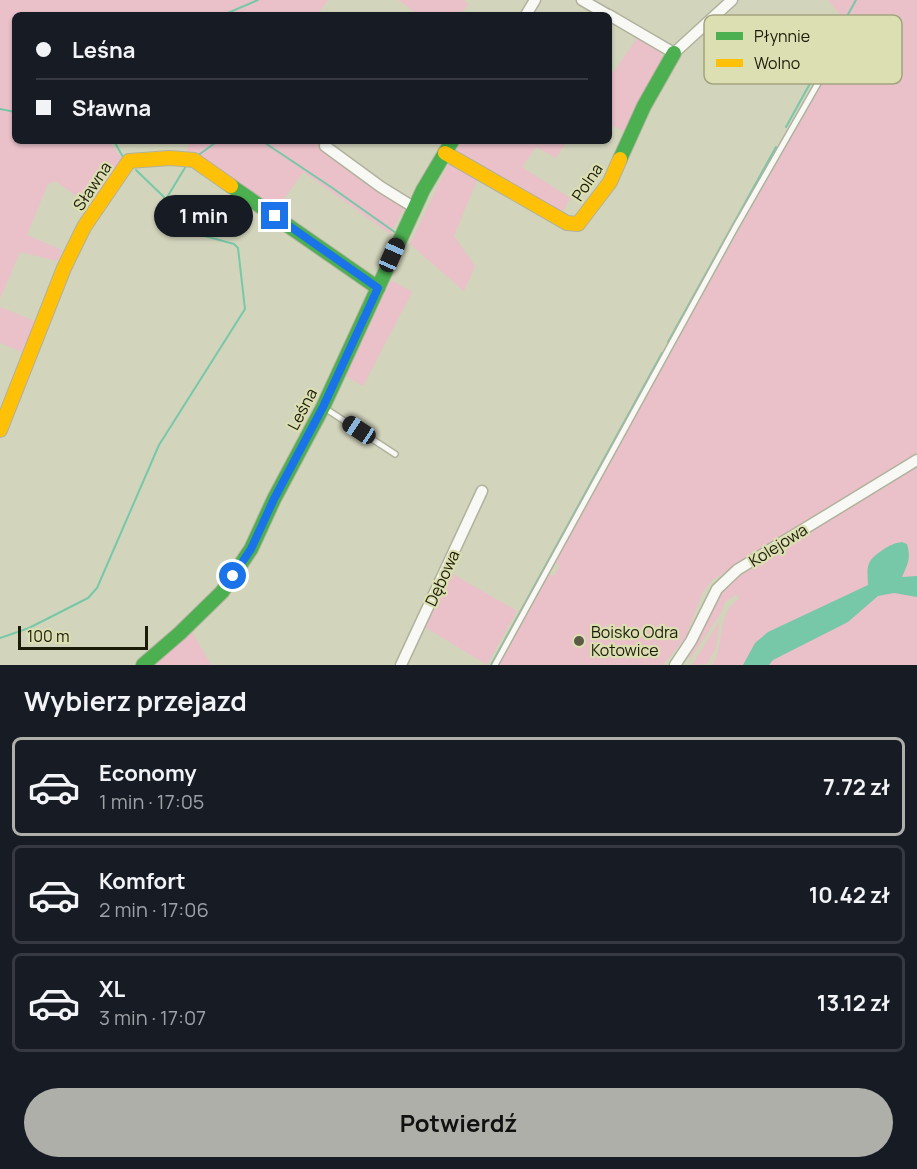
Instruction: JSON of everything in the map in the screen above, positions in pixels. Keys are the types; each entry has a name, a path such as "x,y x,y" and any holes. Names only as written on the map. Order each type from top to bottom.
{"street":[{"path":"582,0 604,12"},
{"name":"Polna","path":"716,15 732,0"},
{"path":"612,17 674,53"},
{"name":"Polna","path":"448,147 567,223 578,224 610,182 644,106 674,53 704,26"},
{"path":"325,146 381,188 415,208"},
{"name":"Leśna","path":"143,665 214,600 251,549 274,499 323,407 415,208 448,147"},
{"name":"Sławna","path":"0,430 64,268 84,228 129,161 170,158 194,160 378,288"},
{"name":"Kolejowa","path":"675,665 691,641 717,589 737,570 917,460"},
{"name":"Dębowa","path":"401,665 482,491"}],"lane":[{"path":"495,665 735,228 818,84"},
{"path":"323,407 395,454"}],"shaded area":[{"path":"0,0 328,0 319,12 12,12 12,144 111,144 122,159 90,205 55,181 48,184 27,235 62,250 58,261 20,252 0,299"},
{"path":"398,0 463,0 469,4 462,12 415,12"},
{"path":"828,0 917,0 917,453 711,581 702,594 685,638 663,665 497,665 548,572 553,577 560,566 556,562 565,543 820,84 902,84 902,15 840,15"},
{"path":"637,38 659,50 663,60 627,133 612,126 613,73"},
{"path":"189,144 323,144 321,146 404,208 390,234 303,172 276,210 185,154"},
{"path":"460,144 565,144 556,158 536,147 522,167 570,198 561,215 455,153"},
{"path":"450,161 479,175 454,236 475,266 464,291 410,244"},
{"path":"391,280 412,292 363,386 346,376"},
{"path":"0,307 37,322 25,353 0,343"},
{"path":"917,467 917,665 712,665 719,648 727,613 739,599 737,594 725,602 722,611 690,659 689,655 719,595 736,577"},
{"path":"902,542 907,544 909,557 902,577 917,576 917,597 894,593 878,596 848,622 773,660 769,665 743,665 755,643 768,632 868,585 868,568 871,560 884,549"},
{"path":"451,573 517,611 487,665 425,627"},
{"path":"719,622 716,647 707,664 692,665"},
{"path":"192,632 211,665 153,665"}],"waterway":[{"path":"230,12 258,0"},
{"path":"848,15 856,0"},
{"path":"786,127 810,84"},
{"path":"0,109 12,111"},
{"path":"116,144 123,157"},
{"path":"197,156 214,144"},
{"path":"266,144 396,233"},
{"path":"668,342 776,147"},
{"path":"0,638 29,628 88,598 97,588 159,445 245,309 238,248 234,244 201,235 166,199 186,166"},
{"path":"136,170 166,199"},
{"path":"491,665 662,353"}],"traffic: fast":[{"path":"620,159 644,106 674,53"},
{"path":"143,665 222,592 251,549 274,499 323,407 423,190 450,144"},
{"path":"231,186 378,288"}],"traffic: slow":[{"path":"445,153 567,223 578,224 610,182 620,159"},
{"path":"0,430 64,268 84,227 129,161 170,158 194,160 231,186"}],"place":[{"name":"Boisko Odra Kotowice","path":"579,641"}],"route":[{"path":"233,576 251,549 274,499 323,407 378,288 275,216"}]}
